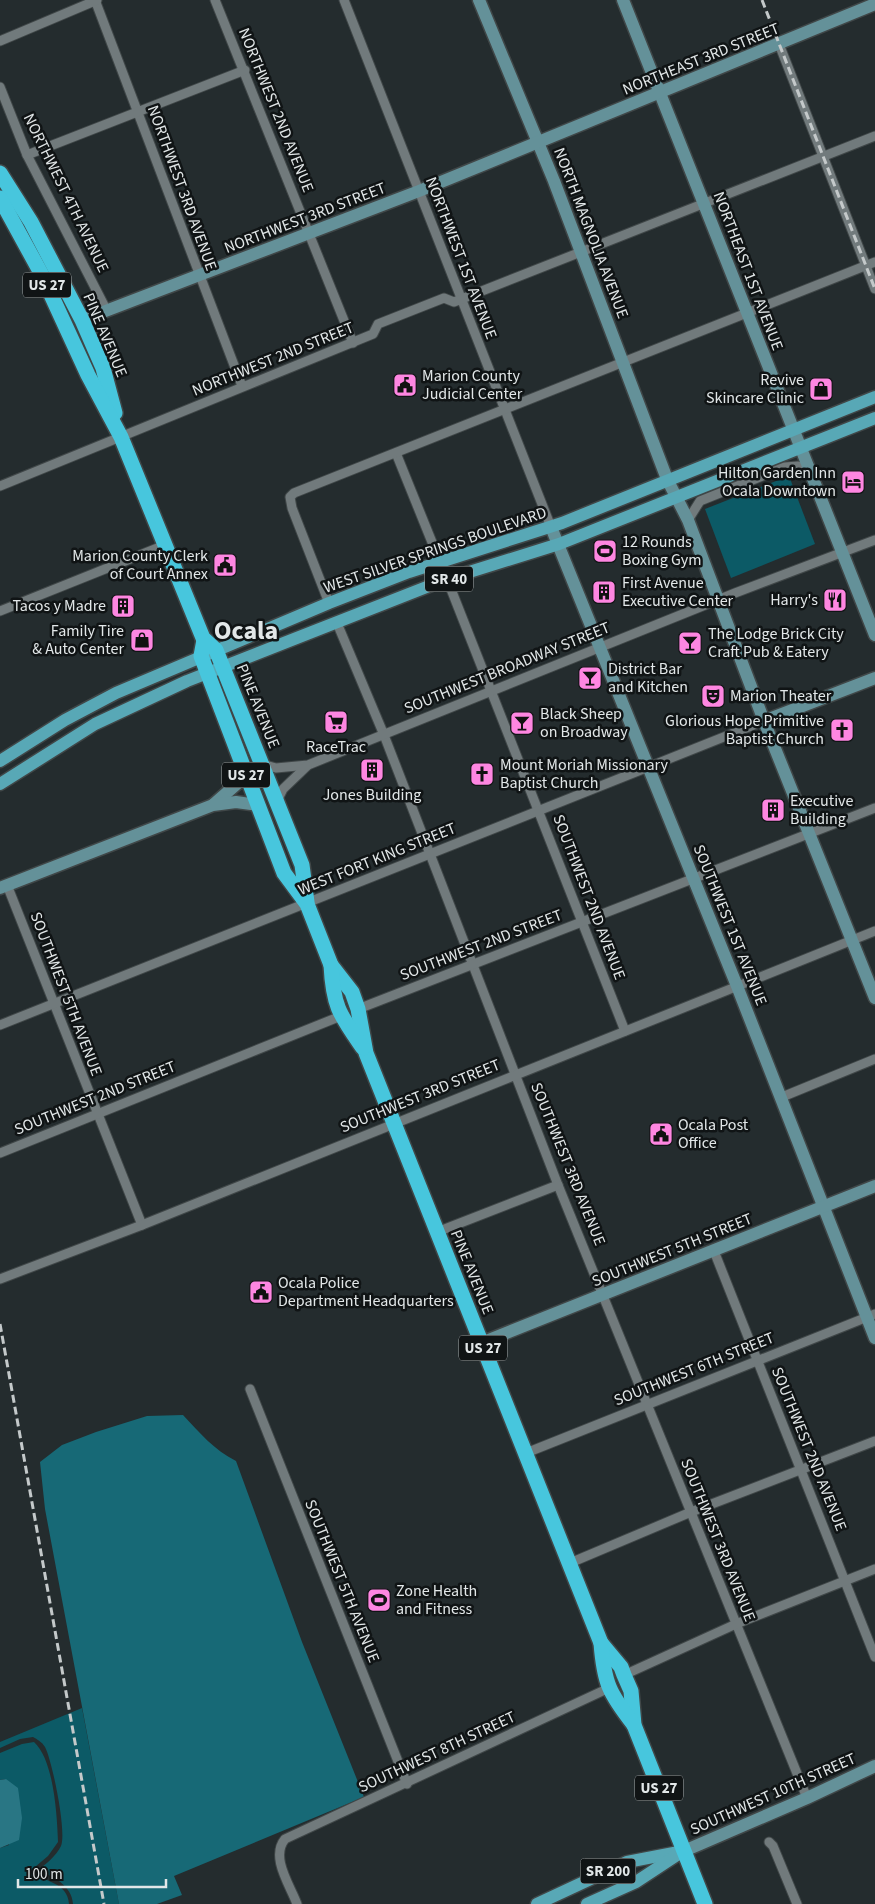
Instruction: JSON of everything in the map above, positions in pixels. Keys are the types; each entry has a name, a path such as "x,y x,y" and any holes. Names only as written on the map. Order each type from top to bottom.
{"highway":[{"name":"PINE AVENUE","path":"0,173 31,222 82,320 103,368 121,436"},
{"name":"PINE AVENUE","path":"0,198 42,275 88,375 121,436 204,640 216,650 302,865 307,904 331,965 352,992 358,1009 366,1052 601,1643 603,1674 613,1698 634,1725"},
{"name":"PINE AVENUE","path":"204,640 201,656 243,769 284,872 307,904"},
{"name":"PINE AVENUE","path":"331,965 333,995 341,1016 366,1052"},
{"name":"PINE AVENUE","path":"601,1643 621,1667 630,1691 634,1725 705,1904"}],"main road":[{"name":"SR 40","path":"668,479 875,397"},
{"name":"SR 40","path":"676,497 875,418"},
{"name":"WEST SILVER SPRINGS BOULEVARD","path":"0,762 89,707 201,656 328,602 440,562 552,527 668,479"},
{"name":"WEST SILVER SPRINGS BOULEVARD","path":"0,784 95,724 223,667 391,600 558,544 676,497"},
{"path":"447,580 455,563 480,554 496,545"},
{"path":"391,600 404,588 430,577 440,562"},
{"name":"SOUTHWEST 10TH STREET","path":"537,1904 627,1862 684,1851"},
{"name":"SOUTHWEST 10TH STREET","path":"587,1904 636,1882 684,1851"}],"street":[{"path":"0,41 96,0"},
{"name":"NORTHWEST 3RD AVENUE","path":"96,0 242,386"},
{"name":"NORTHWEST 2ND AVENUE","path":"215,0 245,70 353,342"},
{"name":"NORTHWEST 1ST AVENUE","path":"344,0 552,527"},
{"name":"NORTH MAGNOLIA AVENUE","path":"479,0 538,143 668,479 688,520 764,721 875,998"},
{"name":"NORTHEAST 1ST AVENUE","path":"623,0 875,635"},
{"name":"NORTHEAST 3RD STREET","path":"538,143 875,4"},
{"path":"779,44 875,289"},
{"path":"27,155 139,113 245,70"},
{"name":"NORTHWEST 4TH AVENUE","path":"0,87 27,155 107,311"},
{"name":"NORTHWEST 2ND STREET","path":"1,484 373,334 378,324 444,298 454,302 875,136"},
{"name":"NORTHWEST 3RD STREET","path":"82,320 419,191 538,143"},
{"path":"328,602 292,508 290,498 294,493 505,411 875,262"},
{"path":"396,453 440,562"},
{"path":"688,520 700,501 785,467 798,466 810,470"},
{"name":"SOUTHWEST 1ST AVENUE","path":"552,527 782,1097 824,1206 871,1315 875,1338"},
{"name":"SOUTHWEST BROADWAY STREET","path":"262,764 276,768 308,765 719,599 875,540"},
{"path":"0,611 165,545"},
{"name":"SOUTHWEST 2ND AVENUE","path":"447,580 626,1031"},
{"name":"SOUTHWEST 3RD AVENUE","path":"337,623 384,735 558,1185 604,1294 807,1798"},
{"path":"764,721 875,678"},
{"name":"WEST FORT KING STREET","path":"0,1025 764,721"},
{"name":"SOUTHWEST BROADWAY STREET","path":"277,801 284,788 308,765"},
{"path":"212,806 239,782 243,769"},
{"path":"3,887 212,806 236,802 258,805"},
{"name":"SOUTHWEST 2ND STREET","path":"358,1009 694,878 810,835 875,808"},
{"name":"SOUTHWEST 5TH AVENUE","path":"3,887 54,1004 96,1114 142,1225"},
{"name":"SOUTHWEST 3RD STREET","path":"0,1279 142,1225 394,1122 875,932"},
{"name":"SOUTHWEST 2ND STREET","path":"0,1152 341,1016"},
{"path":"782,1097 875,1059"},
{"path":"437,1232 558,1185"},
{"name":"SOUTHWEST 5TH STREET","path":"481,1343 875,1186"},
{"name":"SOUTHWEST 2ND AVENUE","path":"714,1251 875,1657"},
{"name":"SOUTHWEST 6TH STREET","path":"526,1453 871,1315"},
{"name":"SOUTHWEST 5TH AVENUE","path":"250,1389 406,1784"},
{"path":"570,1563 691,1512 875,1440"},
{"path":"624,1675 736,1624 875,1569"},
{"name":"SOUTHWEST 8TH STREET","path":"297,1904 279,1859 279,1846 285,1839 609,1688"},
{"name":"SOUTHWEST 10TH STREET","path":"684,1851 807,1798 875,1766"},
{"path":"769,1842 773,1846 797,1904"}],"shaded area":[{"path":"789,476 815,544 731,578 705,509"},
{"path":"183,1415 201,1435 228,1457 236,1461 302,1642 364,1797 174,1876 182,1895 157,1904 119,1904 45,1509 40,1462 62,1445 96,1432 147,1416"},
{"path":"82,1708 119,1904 73,1904 69,1892 61,1882 37,1871 56,1853 61,1846 62,1838 58,1796 48,1754 45,1747 33,1737 20,1739 0,1748 0,1742"},
{"path":"34,1742 41,1750 50,1774 57,1818 58,1842 48,1856 29,1872 60,1887 68,1897 69,1904 0,1904 0,1848 9,1845 6,1779 0,1780 0,1753 22,1744"},
{"path":"6,1779 18,1788 22,1818 19,1840 0,1848 0,1780"}],"railway":[{"path":"762,0 875,289"},
{"path":"0,1324 104,1904"}],"place":[{"name":"Marion County Judicial Center","path":"405,385"},
{"name":"Revive Skincare Clinic","path":"821,389"},
{"name":"Hilton Garden Inn Ocala Downtown","path":"853,482"},
{"name":"12 Rounds Boxing Gym","path":"605,551"},
{"name":"Marion County Clerk of Court Annex","path":"225,565"},
{"name":"First Avenue Executive Center","path":"604,592"},
{"name":"Harry's","path":"835,600"},
{"name":"Tacos y Madre","path":"123,606"},
{"name":"Family Tire & Auto Center","path":"142,640"},
{"name":"The Lodge Brick City Craft Pub & Eatery","path":"690,643"},
{"name":"District Bar and Kitchen","path":"590,678"},
{"name":"Marion Theater","path":"713,696"},
{"name":"RaceTrac","path":"336,722"},
{"name":"Black Sheep on Broadway","path":"522,723"},
{"name":"Glorious Hope Primitive Baptist Church","path":"842,730"},
{"name":"Jones Building","path":"372,770"},
{"name":"Mount Moriah Missionary Baptist Church","path":"482,774"},
{"name":"Executive Building","path":"773,810"},
{"name":"Ocala Post Office","path":"661,1134"},
{"name":"Ocala Police Department Headquarters","path":"261,1292"},
{"name":"Zone Health and Fitness","path":"379,1600"}],"district":[{"name":"Ocala","path":"246,630"}]}
